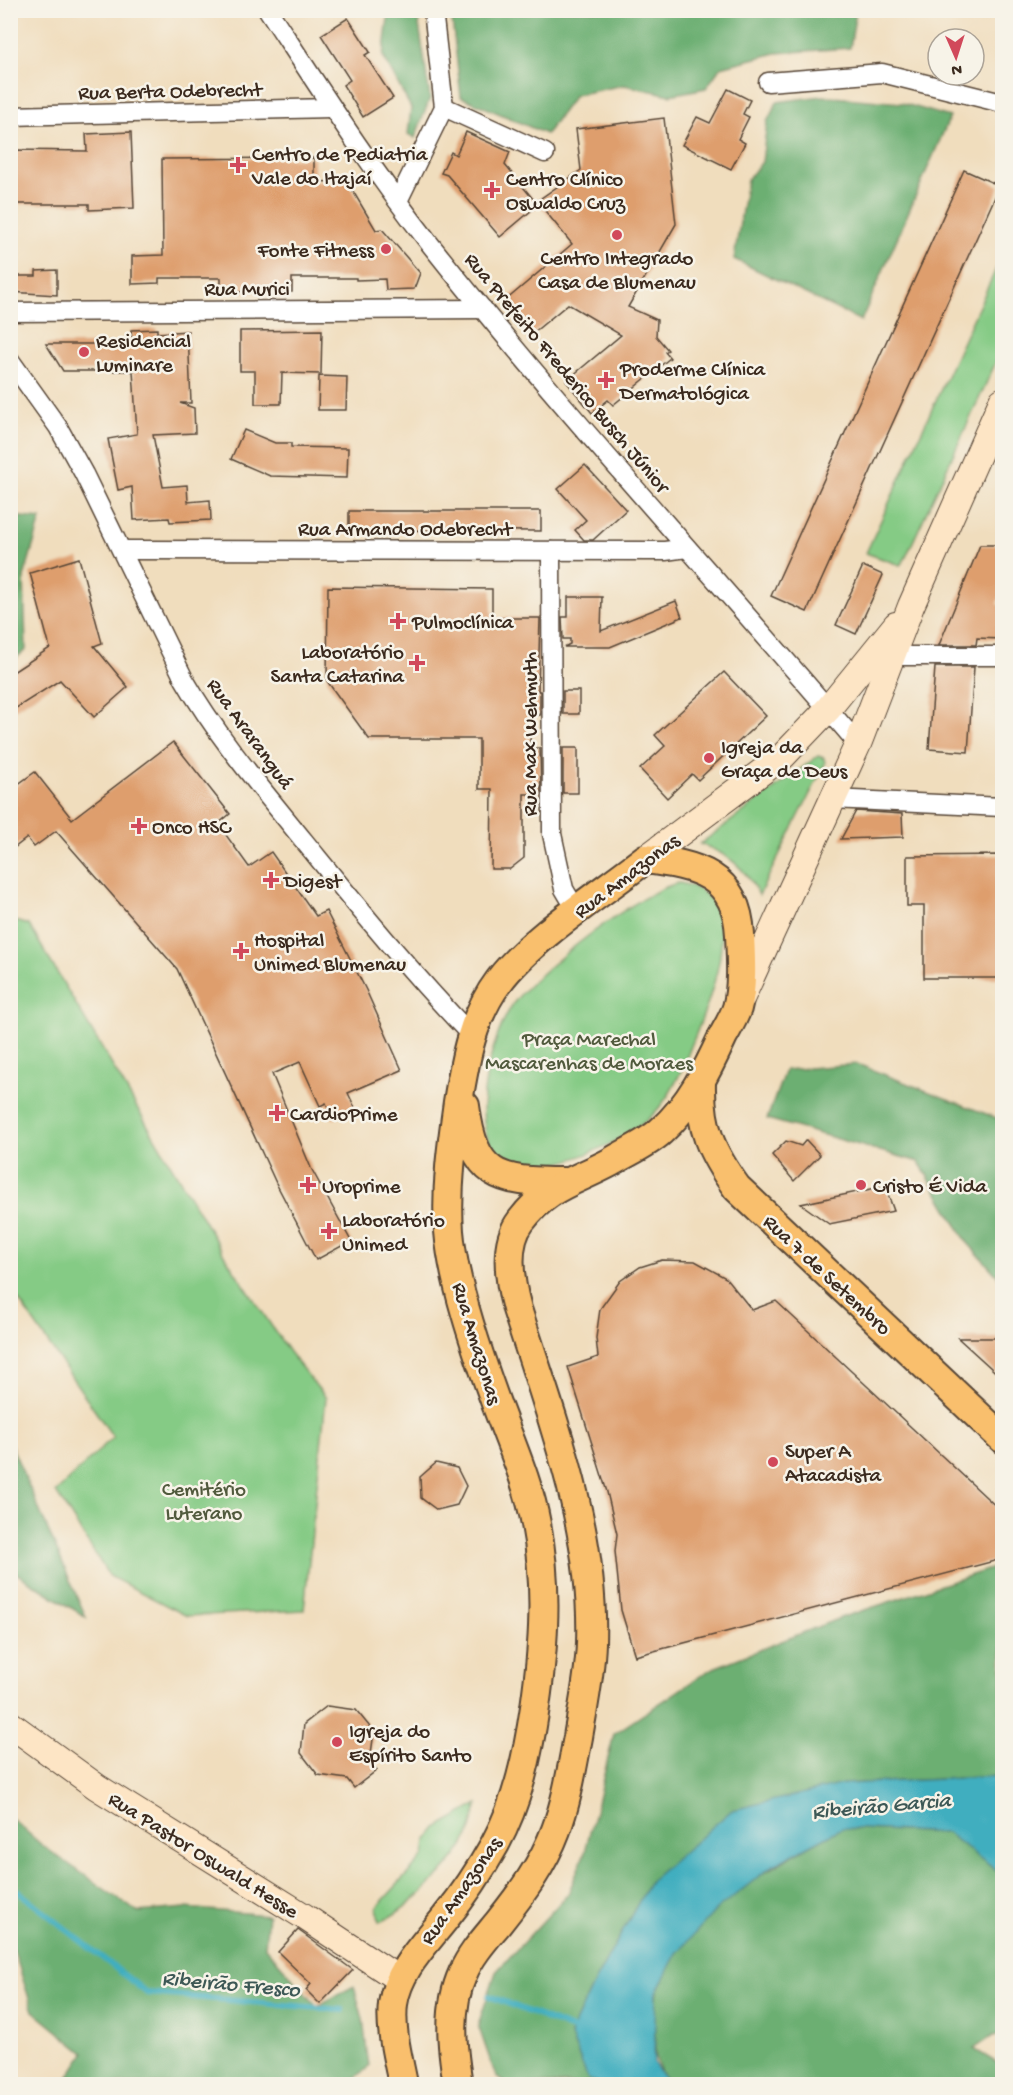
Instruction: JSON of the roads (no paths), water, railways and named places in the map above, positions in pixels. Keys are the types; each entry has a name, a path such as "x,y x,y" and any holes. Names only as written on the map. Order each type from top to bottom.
{"main road":[{"name":"Rua Amazonas","path":"458,2085 452,2024 458,1984 472,1957 538,1870 548,1851 565,1801 586,1693 591,1644 590,1599 577,1514 564,1460 511,1285 510,1254 519,1224 537,1202 564,1182 589,1174 652,1138 662,1130 701,1083 858,744 911,606 997,428 1002,401"},
{"name":"Rua Amazonas","path":"403,2085 393,2030 393,2002 400,1980 422,1946 447,1917 483,1862 515,1802 534,1711 544,1637 544,1573 535,1521 465,1302 449,1233 448,1179 471,1035 485,1002 501,979 529,951 577,911 783,756 828,709 911,606"},
{"path":"645,859 702,869 722,886 732,902 739,930 741,962 737,1007"},
{"path":"462,1080 468,1127 475,1151 486,1167 502,1176 525,1182 564,1182"},
{"name":"Rua 7 de Setembro","path":"701,1083 701,1107 709,1144 736,1188 1002,1438"},
{"name":"Rua Pastor Oswald Hesse","path":"10,1724 106,1793 305,1917 400,1980"}],"street":[{"name":"Rua Prefeito Frederico Busch Júnior","path":"268,10 331,108 398,201 483,309 858,744"},
{"path":"398,201 444,107 433,10"},
{"path":"768,82 882,73 1002,103"},
{"path":"444,107 546,153"},
{"name":"Rua Berta Odebrecht","path":"10,116 331,108"},
{"name":"Rua Murici","path":"10,312 483,309"},
{"name":"Rua Araranguá","path":"10,360 58,427 123,550 184,680 202,710 232,752 373,926 424,986 471,1035"},
{"name":"Rua Armando Odebrecht","path":"123,550 665,551 687,548"},
{"name":"Rua Max Wehmuth","path":"550,551 552,834 564,889 577,911"},
{"path":"893,656 1002,656"},
{"path":"832,800 1002,807"}],"water":[{"name":"Ribeirão Garcia","path":"1002,1776 1002,1875 947,1833 842,1828 774,1865 716,1910 677,1953 656,1993 654,2063 668,2084 597,2084 588,2079 570,2034 595,1981 651,1880 732,1810 843,1784"}],"waterway":[{"name":"Ribeirão Fresco","path":"10,1885 147,1993 342,2010"},
{"name":"Ribeirão Fresco","path":"489,1996 577,2031"}],"place":[{"name":"Centro de Pediatria Vale do Itajaí","path":"238,165"},
{"name":"Centro Clínico Oswaldo Cruz","path":"492,190"},
{"name":"Centro Integrado Casa de Blumenau","path":"617,235"},
{"name":"Fonte Fitness","path":"386,249"},
{"name":"Residencial Luminare","path":"84,352"},
{"name":"Proderme Clínica Dermatológica","path":"606,380"},
{"name":"Pulmoclínica","path":"398,621"},
{"name":"Laboratório Santa Catarina","path":"417,663"},
{"name":"Igreja da Graça de Deus","path":"709,758"},
{"name":"Onco HSC","path":"139,826"},
{"name":"Digest","path":"271,880"},
{"name":"Hospital Unimed Blumenau","path":"241,951"},
{"name":"CardioPrime","path":"277,1113"},
{"name":"Uroprime","path":"308,1185"},
{"name":"Cristo É Vida","path":"861,1185"},
{"name":"Laboratório Unimed","path":"329,1231"},
{"name":"Super A Atacadista","path":"773,1462"},
{"name":"Igreja do Espírito Santo","path":"337,1742"}],"park label":[{"name":"Praça Marechal Mascarenhas de Moraes","path":"589,1050"},
{"name":"Cemitério Luterano","path":"204,1500"}]}
